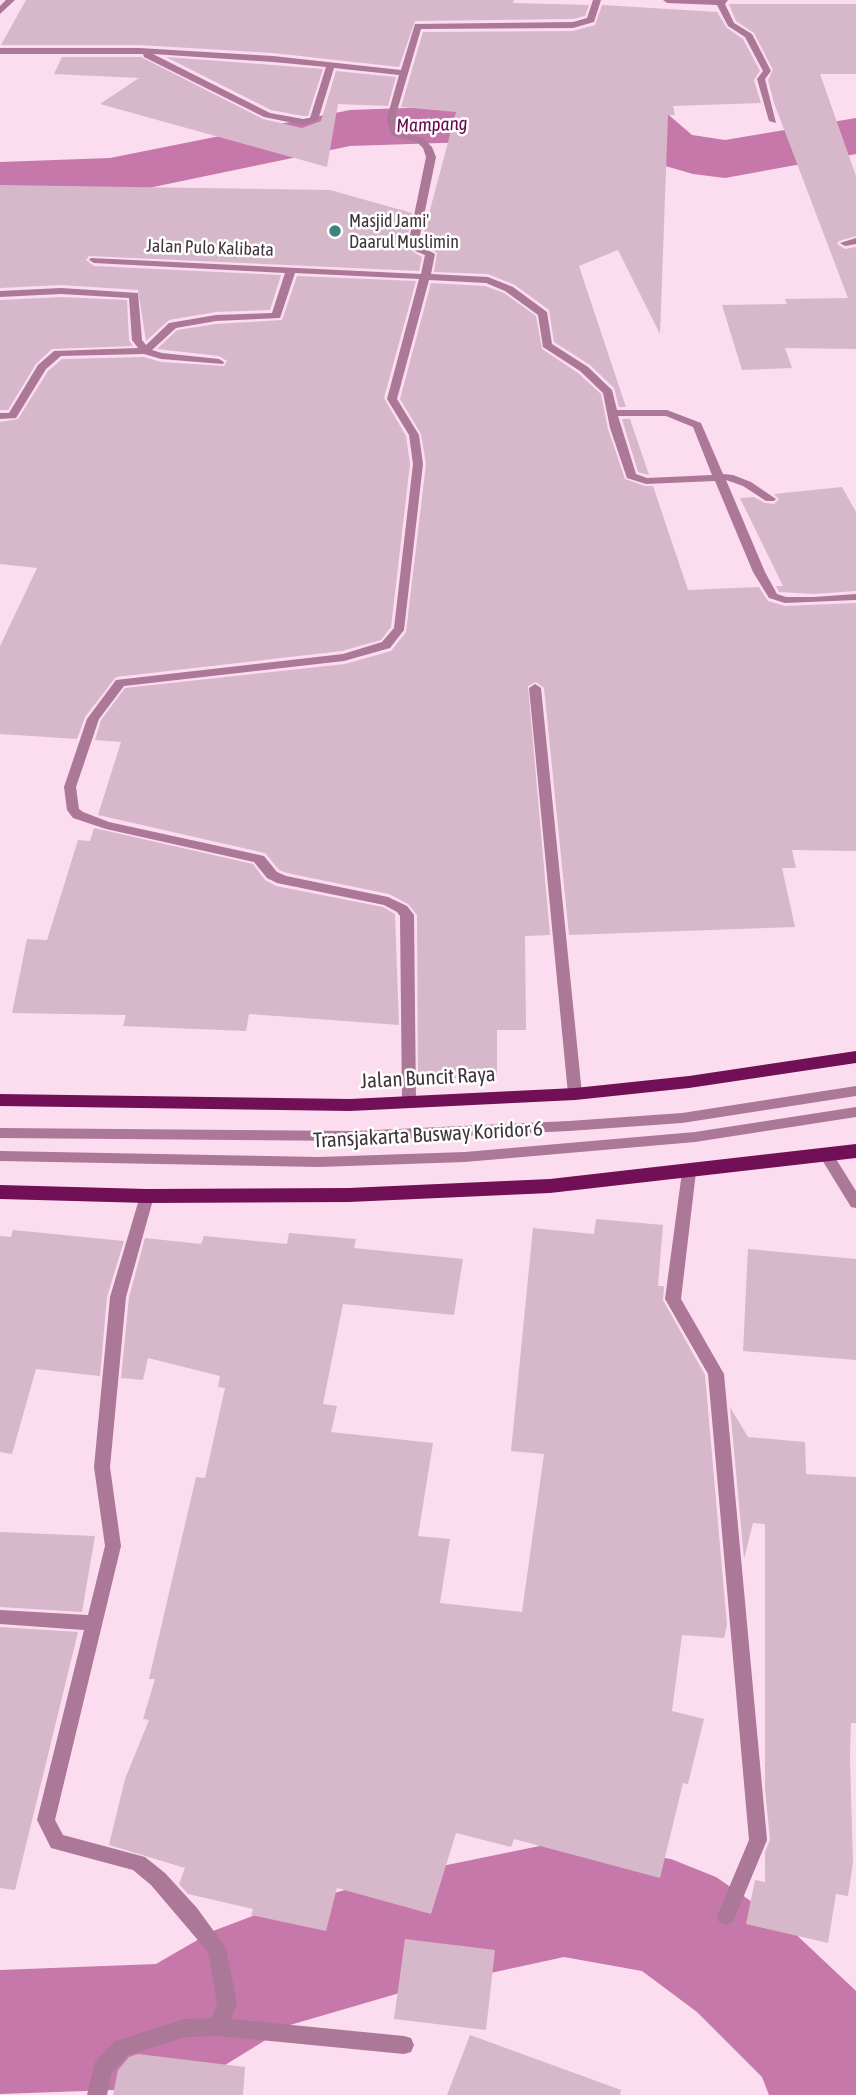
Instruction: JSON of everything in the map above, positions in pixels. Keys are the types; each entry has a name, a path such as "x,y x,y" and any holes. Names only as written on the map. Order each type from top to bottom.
{"main road":[{"name":"Jalan Buncit Raya","path":"0,1100 350,1105 575,1094 689,1082 856,1057"},
{"path":"0,1192 147,1196 376,1194 550,1186 856,1151"}],"street":[{"path":"0,11 11,0"},
{"path":"409,1102 407,915 402,909 388,901 282,880 272,875 259,859 106,825 78,815 73,810 70,787 93,719 120,683 344,657 386,645 400,628 418,464 414,435 392,400 430,254 418,249 414,240 431,157 421,140 396,135 391,118 418,26 573,25 591,20 597,0"},
{"path":"667,0 722,1 731,24 749,36 767,71 761,79 774,121"},
{"path":"0,51 139,51 331,64 404,73"},
{"path":"139,51 267,115 303,122 314,120 331,64"},
{"name":"Jalan Pulo Kalibata","path":"94,260 291,269 276,316 216,318 173,326 145,351"},
{"path":"291,269 488,280 509,289 543,314 547,345 584,369 608,392 611,413 631,477 646,481 729,477 747,484 770,499"},
{"path":"0,294 61,291 134,295 137,340 145,351"},
{"path":"0,415 12,415 42,367 58,353 145,351 161,356 219,362"},
{"path":"611,413 667,413 697,425 759,572 773,596 785,600 856,597"},
{"path":"535,688 571,1075 575,1094"},
{"name":"Transjakarta Busway Koridor 6","path":"0,1133 355,1136 569,1126 682,1118 856,1091"},
{"name":"Transjakarta Busway Koridor 6","path":"0,1156 319,1162 465,1157 695,1138 856,1112"},
{"path":"827,1156 856,1203"},
{"path":"690,1172 673,1299 716,1374 758,1840 726,1916"},
{"path":"147,1196 118,1297 102,1467 113,1546 47,1821 57,1842 138,1863 174,1896 216,1948 226,2003 219,2028"},
{"path":"0,1617 95,1623"},
{"path":"97,2095 102,2069 122,2048 185,2028 219,2028 404,2045"}],"building":[{"path":"26,0 514,0 513,3 589,5 585,16 573,19 415,21 399,67 273,53 139,45 1,45"},
{"path":"729,4 856,4 856,74 820,74 856,176 856,236 837,244 845,249 856,247 856,349 785,348 792,368 742,370 722,305 787,304 785,299 848,298 774,103 768,80 773,70 754,33 736,21"},
{"path":"602,5 717,12 727,28 743,39 760,71 754,80 761,103 673,106 675,115 668,115 660,334 618,250 579,266 626,407 619,407 614,388 590,365 554,342 549,310 515,285 488,274 434,272 437,253 424,245 422,240 456,112 401,107 423,32 573,31 595,25"},
{"path":"62,57 141,57 263,119 302,128 321,121 336,71 396,77 388,106 338,104 327,167 100,104 139,78 54,74"},
{"path":"166,57 323,69 308,116 303,116 271,110"},
{"path":"0,185 330,190 412,213 407,241 413,252 422,257 419,271 89,256 86,260 94,266 281,275 270,310 216,312 169,320 146,341 138,290 61,285 0,288"},
{"path":"297,276 416,281 384,398 406,436 410,464 391,627 381,640 342,651 116,677 85,717 77,739 0,734 0,646 37,568 0,564 0,422 18,419 48,371 62,359 144,357 161,362 224,366 227,361 219,356 157,349 177,330 216,324 282,320"},
{"path":"431,283 485,286 504,293 536,316 542,349 578,373 601,394 608,429 625,479 653,486 688,590 759,587 768,601 785,606 856,603 856,851 792,850 796,868 782,868 795,927 569,935 544,688 536,682 528,686 550,935 525,936 526,1030 497,1030 497,1078 418,1078 417,915 408,904 389,894 287,873 279,870 265,853 98,815 121,742 95,740 101,720 125,688 345,664 391,651 406,632 426,464 421,434 400,399"},
{"path":"61,297 127,300 129,340 133,346 52,349 36,364 8,410 0,410 0,300"},
{"path":"622,419 630,419 649,475 638,472"},
{"path":"842,487 856,512 856,591 814,594 779,592 776,586 783,586 740,498 754,497 774,504 779,499 774,494"},
{"path":"94,828 253,864 265,880 276,886 383,907 395,914 399,1025 249,1014 246,1031 123,1026 126,1015 12,1013 27,939 47,940 78,840 90,841"},
{"path":"596,1219 663,1225 658,1286 664,1286 663,1300 705,1375 727,1625 724,1638 682,1635 672,1711 704,1719 688,1784 683,1783 660,1878 514,1839 511,1847 456,1833 431,1914 337,1888 326,1931 251,1915 253,1909 188,1894 179,1884 185,1868 109,1845 125,1779 149,1720 143,1719 155,1679 149,1679 196,1477 205,1478 225,1388 218,1387 220,1376 148,1358 143,1380 121,1378 129,1297 145,1238 201,1244 204,1236 287,1244 289,1233 356,1239 354,1248 463,1259 454,1315 343,1304 323,1404 337,1406 331,1432 433,1443 418,1536 450,1539 440,1603 522,1612 544,1454 511,1451 533,1228 594,1234"},
{"path":"13,1230 124,1241 107,1297 100,1376 36,1369 12,1454 0,1452 0,1236 11,1237"},
{"path":"748,1249 856,1259 856,1360 743,1351"},
{"path":"730,1407 748,1437 805,1442 806,1474 856,1477 856,1723 851,1723 850,1757 853,1863 848,1896 836,1894 828,1943 746,1924 755,1880 765,1882 765,1852 770,1840 765,1789 765,1524 753,1523 744,1559"},
{"path":"0,1532 95,1536 82,1612 0,1607"},
{"path":"0,1627 78,1632 15,1890 0,1888"},
{"path":"405,1939 495,1950 486,2030 394,2019"},
{"path":"470,2035 621,2090 620,2095 447,2095"},
{"path":"138,2054 245,2067 243,2095 113,2095 118,2070 129,2057"}],"waterway":[{"name":"Mampang","path":"0,181 110,177 350,128 630,118 642,123 670,148 693,155 725,159 856,136"},
{"path":"0,2032 171,2026 258,1974 403,1933 564,1899 671,1918 742,1969 811,2036 835,2095"}],"place":[{"name":"Masjid Jami' Daarul Muslimin","path":"335,231"}]}
